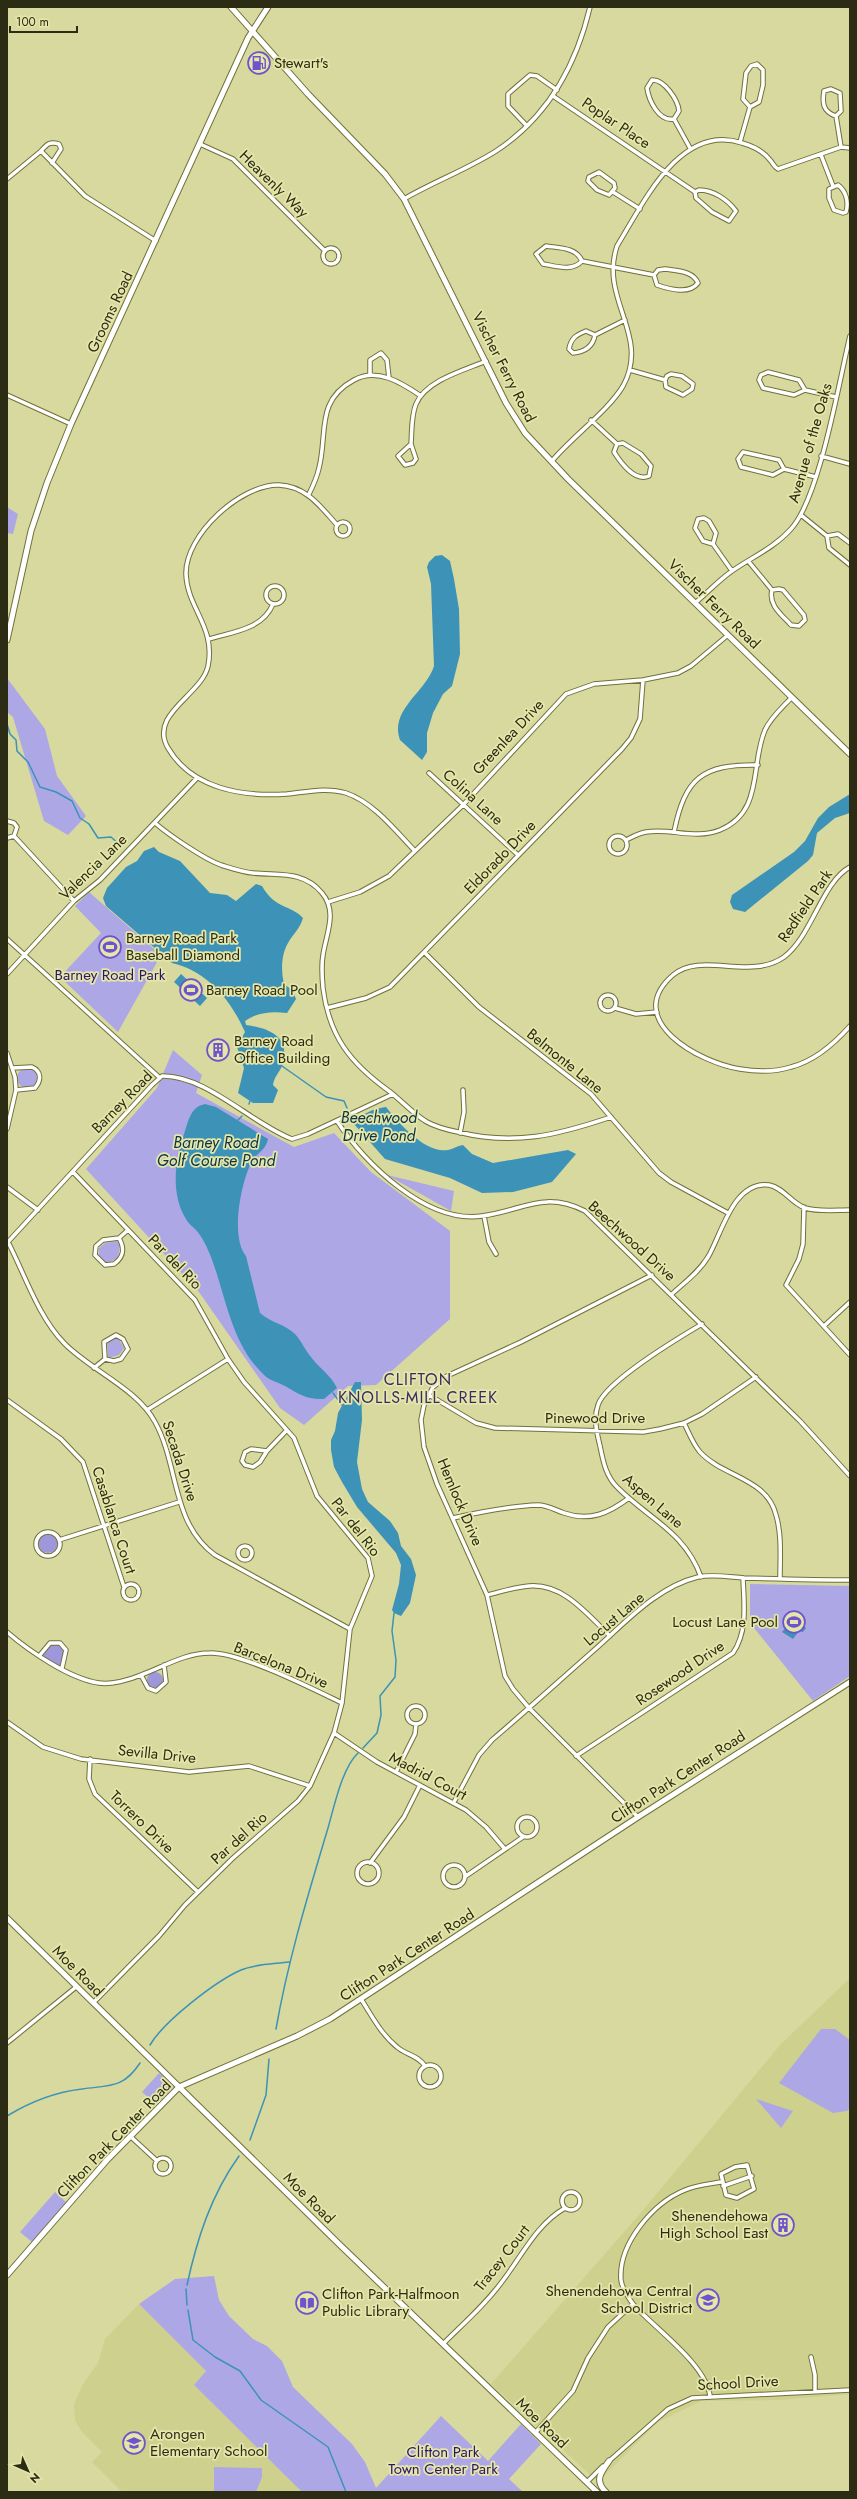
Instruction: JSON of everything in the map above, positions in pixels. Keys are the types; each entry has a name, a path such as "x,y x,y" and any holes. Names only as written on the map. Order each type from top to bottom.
{"street":[{"name":"Vischer Ferry Road","path":"231,7 251,31 385,174 404,199 513,416 534,444 850,754"},
{"name":"Grooms Road","path":"7,640 31,531 47,483 71,424 156,242 251,31 268,7"},
{"path":"404,199 496,151 527,126 557,90 576,53 590,7"},
{"path":"740,142 750,107 759,102 764,85 764,70 757,64 751,66 746,73 743,99 750,107"},
{"path":"527,126 508,106 508,94 530,75 537,76 557,90"},
{"path":"652,80 662,83 676,102 679,111 674,119 668,120 662,117 652,103 647,88 652,80"},
{"path":"836,116 841,111 842,99 840,93 831,89 824,91 823,105 826,110 836,116 841,147"},
{"name":"Poplar Place","path":"553,96 696,192"},
{"path":"674,119 690,148"},
{"path":"552,461 618,393 630,370 633,350 614,288 613,266 617,246 666,171 690,148 713,140 740,142 762,152 777,168 821,155 841,147 850,148"},
{"path":"7,179 41,151 47,144 53,142 59,144 61,149 52,163"},
{"name":"Heavenly Way","path":"200,144 233,159 325,251"},
{"path":"41,151 90,200 156,242"},
{"path":"821,155 833,186"},
{"path":"599,172 606,176 614,183 614,192 606,195 597,190 590,184 589,177 599,172"},
{"path":"838,185 843,189 846,198 846,212 837,212 831,206 828,193 833,186 838,185"},
{"path":"706,190 718,195 732,205 736,211 734,216 729,220 712,212 697,200 696,192 706,190"},
{"path":"614,192 640,209"},
{"path":"546,246 559,248 573,251 580,256 582,262 577,267 568,268 543,264 536,254 546,246"},
{"name":"Heavenly Way","path":"332,248 336,250 339,258 337,262 330,265 325,263 322,255 325,251 332,248"},
{"path":"582,262 613,266 654,275"},
{"path":"665,269 690,274 695,277 698,283 690,290 665,288 657,285 654,275 658,270 665,269"},
{"path":"595,335 586,331 579,334 573,338 569,349 573,353 580,353 591,346 595,335 625,320"},
{"name":"Avenue of the Oaks","path":"695,603 732,571 749,562 778,542 801,516 816,477 850,336"},
{"path":"370,375 370,360 381,353 387,360 389,378"},
{"path":"411,444 398,456 402,464 408,465 416,459 411,444 413,412 421,396 433,385 486,361"},
{"path":"630,370 665,380"},
{"path":"805,390 798,380 768,372 761,375 759,380 763,388 794,395 805,390 836,397"},
{"path":"671,374 682,376 693,384 692,390 683,395 666,387 665,380 667,376 671,374"},
{"path":"308,494 319,468 321,438 331,398 347,384 370,375 389,378 421,396"},
{"path":"7,395 71,424"},
{"path":"591,420 617,444 628,445 641,454 651,466 649,476 644,478 637,477 614,452 617,444"},
{"path":"784,470 779,460 747,452 741,454 738,459 741,467 773,475 784,470 816,477"},
{"path":"821,456 850,464"},
{"path":"337,525 344,522 348,524 350,531 347,536 342,537 338,534 336,530 337,525 308,494 280,485 257,490 244,495 223,511 200,535 190,555 186,574 189,590 209,639 211,654 208,670 168,718 164,732 167,747 179,762 196,778 237,792 285,794 325,790 347,794 368,806 414,850"},
{"path":"801,516 827,536 829,548 850,564"},
{"path":"713,544 716,533 709,521 698,519 695,528 703,541 713,544 732,571"},
{"path":"827,536 838,534 850,543"},
{"path":"749,562 772,590"},
{"path":"276,587 281,589 284,597 279,603 273,604 269,601 267,594 271,588 276,587"},
{"path":"772,590 783,590 804,614 805,620 803,624 795,627 791,625 773,604 770,598 772,590"},
{"path":"209,639 259,622 270,611 273,604"},
{"name":"Greenlea Drive","path":"328,902 374,886 389,876 414,850 463,805 566,694 594,684 643,680 678,673 691,666 728,635"},
{"name":"Eldorado Drive","path":"327,1008 384,991 425,953 518,855 604,769 631,738 643,710 643,680"},
{"path":"626,840 644,832 674,832 697,836 716,831 731,824 749,804 754,791 761,741 766,728 792,697"},
{"path":"674,832 679,808 685,794 703,774 730,765 758,765"},
{"name":"Colina Lane","path":"429,773 518,855"},
{"name":"Valencia Lane","path":"7,974 74,901 100,880 196,778"},
{"path":"7,821 14,823 17,828 14,836"},
{"path":"155,823 218,864 253,873 298,876 314,885 328,902 330,924 322,966 327,1008 331,1025 342,1047 369,1074 428,1123 460,1133 504,1140 525,1139 571,1131 611,1117"},
{"path":"7,838 14,836"},
{"path":"14,836 74,901"},
{"path":"621,836 626,840 627,848 624,852 618,854 611,850 610,842 613,838 621,836"},
{"name":"Redfield Park","path":"657,1012 660,991 670,978 682,969 699,966 754,968 769,964 787,954 804,933 834,884 850,867"},
{"path":"7,939 160,1078"},
{"name":"Belmonte Lane","path":"425,953 479,1007 508,1032 581,1085 611,1117 659,1173 671,1182 728,1213"},
{"path":"614,1008 616,1003 612,996 605,995 601,998 599,1003 603,1010 608,1011 614,1008 636,1014 657,1012 661,1024 679,1045 718,1062 739,1069 760,1071 782,1070 807,1061 824,1051 850,1026"},
{"path":"7,1053 12,1068 16,1090 7,1129"},
{"path":"12,1068 32,1067 39,1072 40,1078 35,1088 16,1090"},
{"name":"Barney Road","path":"8,1243 160,1078 167,1076 207,1090 275,1131 292,1139 297,1139 393,1094"},
{"path":"460,1133 464,1112 463,1090"},
{"name":"Beechwood Drive","path":"337,1121 351,1142 372,1165 404,1190 445,1213 464,1217 484,1216 523,1204 545,1202 569,1204 595,1219 756,1377 850,1476"},
{"name":"Par del Rio","path":"73,1172 195,1300 228,1358 250,1389 297,1442 317,1496 371,1563 372,1581 350,1629 342,1703 334,1733 310,1786 298,1801 198,1892 93,2003"},
{"path":"672,1294 700,1268 709,1256 728,1213 747,1192 765,1185 778,1188 804,1207 850,1210"},
{"path":"7,1187 38,1210"},
{"path":"804,1207 803,1244 799,1259 786,1285 850,1355"},
{"path":"484,1216 489,1242 496,1254"},
{"path":"119,1238 124,1247 122,1256 114,1264 104,1265 95,1255 96,1246 103,1240 119,1238 128,1230"},
{"name":"Secada Drive","path":"8,1243 56,1333 94,1368 147,1410 161,1435 179,1502 200,1542 215,1555 350,1629"},
{"name":"Hemlock Drive","path":"638,1817 529,1708 513,1689 505,1676 487,1595 437,1484 424,1447 422,1413 433,1387 446,1376 521,1342 652,1275"},
{"path":"824,1326 850,1302"},
{"name":"Aspen Lane","path":"701,1577 682,1541 629,1498 617,1487 607,1473 597,1431 597,1405 608,1390 620,1380 702,1324"},
{"path":"111,1336 120,1336 128,1344 127,1353 121,1359 114,1362 105,1359 104,1342 111,1336"},
{"path":"147,1410 228,1358"},
{"path":"94,1368 105,1359"},
{"name":"Pinewood Drive","path":"429,1395 476,1423 495,1428 643,1432 684,1423 720,1403 756,1377"},
{"name":"Casablanca Court","path":"7,1400 61,1439 78,1455 87,1473 124,1588 124,1595 127,1598 136,1596 138,1589 134,1585 129,1584 124,1588"},
{"path":"684,1423 701,1453 760,1489 770,1501 776,1514 780,1579"},
{"path":"267,1451 248,1450 243,1454 242,1461 249,1466 256,1466 267,1451 287,1430"},
{"path":"453,1518 481,1512 538,1505 573,1516 588,1518 614,1510 629,1498"},
{"path":"59,1540 179,1502"},
{"path":"44,1532 55,1534 59,1540 59,1548 52,1555 44,1554 37,1548 38,1537 44,1532"},
{"path":"236,1567 240,1559 238,1554 239,1549 244,1546 249,1548 252,1552 251,1558 246,1561 240,1559"},
{"name":"Locust Lane","path":"454,1802 485,1747 640,1608 678,1586 701,1577 850,1580"},
{"name":"Rosewood Drive","path":"576,1756 733,1653 738,1646 744,1623 743,1578"},
{"path":"487,1595 528,1586 557,1590 579,1607 610,1636"},
{"name":"Barcelona Drive","path":"7,1632 62,1668 83,1678 101,1683 141,1675 164,1665 198,1654 218,1653 248,1662 342,1703"},
{"path":"40,1655 50,1643 60,1643 66,1650 62,1668"},
{"path":"141,1675 148,1688 156,1691 166,1682 164,1665"},
{"name":"Clifton Park Center Road","path":"7,2275 130,2136 179,2087 297,2036 361,1999 638,1817 850,1682"},
{"path":"414,1707 420,1708 424,1714 423,1720 416,1724 409,1721 407,1716 408,1711 414,1707"},
{"name":"Sevilla Drive","path":"7,1722 48,1749 90,1759 190,1772 248,1766 310,1786"},
{"path":"396,1772 415,1734 416,1724"},
{"name":"Madrid Court","path":"334,1733 396,1772 454,1802 480,1821 504,1848"},
{"name":"Torrero Drive","path":"90,1759 89,1779 95,1794 198,1892"},
{"path":"370,1862 377,1867 378,1875 372,1883 364,1883 358,1879 357,1871 361,1865 370,1862 402,1821 420,1785"},
{"path":"466,1876 463,1868 453,1865 446,1868 443,1876 446,1884 453,1887 463,1883 466,1876 504,1848 523,1837 531,1837 536,1832 537,1824 532,1818 523,1817 518,1823 517,1831 523,1837"},
{"name":"Moe Road","path":"7,1918 76,1987 597,2492"},
{"path":"7,2043 76,1987"},
{"path":"361,1999 386,2037 399,2049 419,2058 425,2066"},
{"path":"432,2065 439,2069 441,2077 435,2085 427,2086 421,2082 419,2074 425,2066 432,2065"},
{"path":"130,2136 156,2160"},
{"path":"163,2157 168,2159 171,2166 168,2171 162,2174 157,2172 154,2165 156,2160 163,2157"},
{"path":"747,2165 752,2176 754,2189 737,2198 726,2195 721,2182 721,2174 735,2167 747,2165"},
{"path":"723,2186 752,2176"},
{"path":"710,2396 706,2380 697,2368 633,2304 626,2293 621,2271 624,2252 633,2237 664,2203 685,2190 721,2182"},
{"name":"Tracey Court","path":"444,2344 504,2280 537,2232 548,2220 565,2208 573,2210 578,2207 580,2202 577,2195 572,2193 565,2196 563,2203 565,2208"},
{"path":"536,2433 573,2391 588,2358 608,2327 633,2304"},
{"path":"811,2357 815,2375 815,2391"},
{"name":"School Drive","path":"587,2482 608,2461 671,2407 692,2398 850,2390"},
{"path":"606,2492 599,2485 598,2480 608,2461"}],"shaded area":[{"path":"48,1533 55,1536 58,1543 55,1550 48,1553 41,1550 38,1543 41,1536"},
{"path":"60,1643 66,1650 62,1668 40,1655 47,1645"},
{"path":"155,1672 161,1674 163,1680 161,1686 155,1688 149,1686 147,1680 149,1674"},
{"name":"Shenendehowa Central School District","path":"850,1978 850,2394 778,2400 701,2401 658,2422 598,2482 491,2384 639,2215 780,2045"},
{"path":"139,2304 206,2371 194,2385 302,2492 122,2492 92,2462 102,2452 82,2432 75,2420 74,2404 83,2384 98,2363 105,2339"}],"green space":[{"path":"7,507 18,514 13,534 7,533"},
{"path":"7,678 45,729 57,776 86,816 68,835 44,821 13,717 7,712"},
{"name":"Barney Road Park","path":"89,892 161,955 118,1032 60,977 101,933 75,906"},
{"path":"173,1050 202,1075 196,1093 294,1147 334,1133 371,1172 450,1231 450,1319 376,1385 348,1386 304,1425 280,1408 199,1292 86,1169 157,1088"},
{"path":"27,1068 34,1071 37,1078 34,1085 27,1088 20,1085 17,1078 20,1071"},
{"path":"387,1175 454,1191 451,1211"},
{"path":"117,1241 120,1245 118,1258 105,1264 99,1255 99,1248 105,1243"},
{"path":"112,1338 118,1338 124,1348 119,1355 108,1358 107,1342"},
{"path":"750,1584 850,1586 850,1676 813,1701 750,1623"},
{"path":"821,2029 835,2029 850,2040 850,2108 847,2111 833,2113 779,2083"},
{"path":"159,2073 174,2087 156,2104 142,2092"},
{"path":"756,2099 793,2111 781,2128"},
{"path":"55,2192 67,2203 32,2242 20,2232"},
{"name":"Clifton Park Town Center Park","path":"214,2276 219,2300 229,2316 253,2339 267,2346 282,2361 293,2387 352,2444 365,2462 376,2488 441,2416 488,2461 521,2424 541,2444 509,2479 523,2492 302,2492 194,2385 206,2371 139,2304 175,2279"},
{"path":"214,2467 262,2468 262,2477 256,2492 214,2492"}],"water":[{"path":"442,555 450,561 454,579 459,609 460,654 452,686 443,694 433,713 427,733 427,752 422,760 400,740 398,729 404,710 424,684 434,666 431,584 427,567 429,562 435,556"},
{"path":"850,794 850,813 835,818 817,833 813,855 808,861 745,912 733,909 730,902 732,895 794,852 805,841 818,818 829,807"},
{"path":"154,847 159,852 180,861 210,893 227,895 236,901 256,884 262,886 272,899 293,910 303,918 286,948 282,963 284,984 292,990 296,999 287,1013 265,1013 245,1021 246,1025 255,1026 276,1036 281,1041 284,1048 282,1066 275,1077 273,1085 278,1090 273,1103 253,1103 238,1093 244,1068 237,1047 245,1032 233,1009 225,998 207,980 185,967 172,963 106,906 103,898 107,888 126,867 137,861 144,851"},
{"name":"Barney Road Pool","path":"181,974 207,998 200,1006 174,982"},
{"name":"Barney Road Golf Course Pond","path":"205,1104 216,1107 268,1139 263,1149 252,1161 244,1182 238,1223 241,1247 246,1256 260,1313 295,1334 314,1361 332,1379 337,1388 324,1399 313,1399 303,1396 271,1380 266,1377 253,1363 237,1334 211,1257 203,1239 187,1220 181,1209 176,1187 179,1153 191,1114 197,1108"},
{"name":"Beechwood Drive Pond","path":"386,1107 413,1136 430,1147 439,1150 448,1150 463,1145 472,1154 493,1163 568,1150 576,1154 552,1182 513,1192 482,1193 450,1178 385,1159 354,1124 368,1112"},
{"path":"355,1382 361,1382 362,1420 357,1462 362,1489 368,1502 390,1521 398,1533 401,1546 411,1559 416,1575 410,1603 401,1616 394,1613 392,1610 399,1584 401,1565 396,1553 357,1507 334,1467 331,1440 335,1431 338,1413"},
{"path":"796,1620 806,1628 803,1632 799,1631 793,1639 782,1632 786,1627 790,1628"}],"waterway":[{"path":"7,724 10,734 16,740 17,751 28,762 40,787 56,792 72,801 80,818 89,824 98,838 111,837 120,845"},
{"path":"282,1066 326,1097 344,1101 347,1108"},
{"path":"238,1120 242,1116"},
{"path":"353,1117 357,1120"},
{"path":"333,1393 342,1405"},
{"path":"363,1748 377,1733 381,1715 380,1696 395,1677 396,1660 392,1631 394,1613"},
{"path":"276,2029 292,1953 336,1799 347,1768 358,1753"},
{"path":"150,2045 157,2035 178,2014 205,1992 230,1975 252,1966 289,1962"},
{"path":"250,2140 266,2095 269,2059"},
{"path":"7,2116 25,2106 53,2095 72,2090 108,2086 121,2082 128,2077 140,2063"},
{"path":"187,2285 195,2251 206,2218 220,2186 239,2156"},
{"path":"186,2289 187,2305"},
{"path":"188,2310 193,2340 215,2357 240,2371 261,2400 328,2447 346,2492"}],"place":[{"name":"Stewart's","path":"259,63"},
{"name":"Barney Road Park Baseball Diamond","path":"110,947"},
{"name":"Barney Road Pool","path":"191,990"},
{"name":"Barney Road Office Building","path":"218,1050"},
{"name":"Locust Lane Pool","path":"794,1622"},
{"name":"Shenendehowa High School East","path":"783,2225"},
{"name":"Shenendehowa Central School District","path":"708,2300"},
{"name":"Clifton Park-Halfmoon Public Library","path":"307,2303"},
{"name":"Arongen Elementary School","path":"134,2443"}],"district":[{"name":"CLIFTON KNOLLS-MILL CREEK","path":"418,1388"}]}
